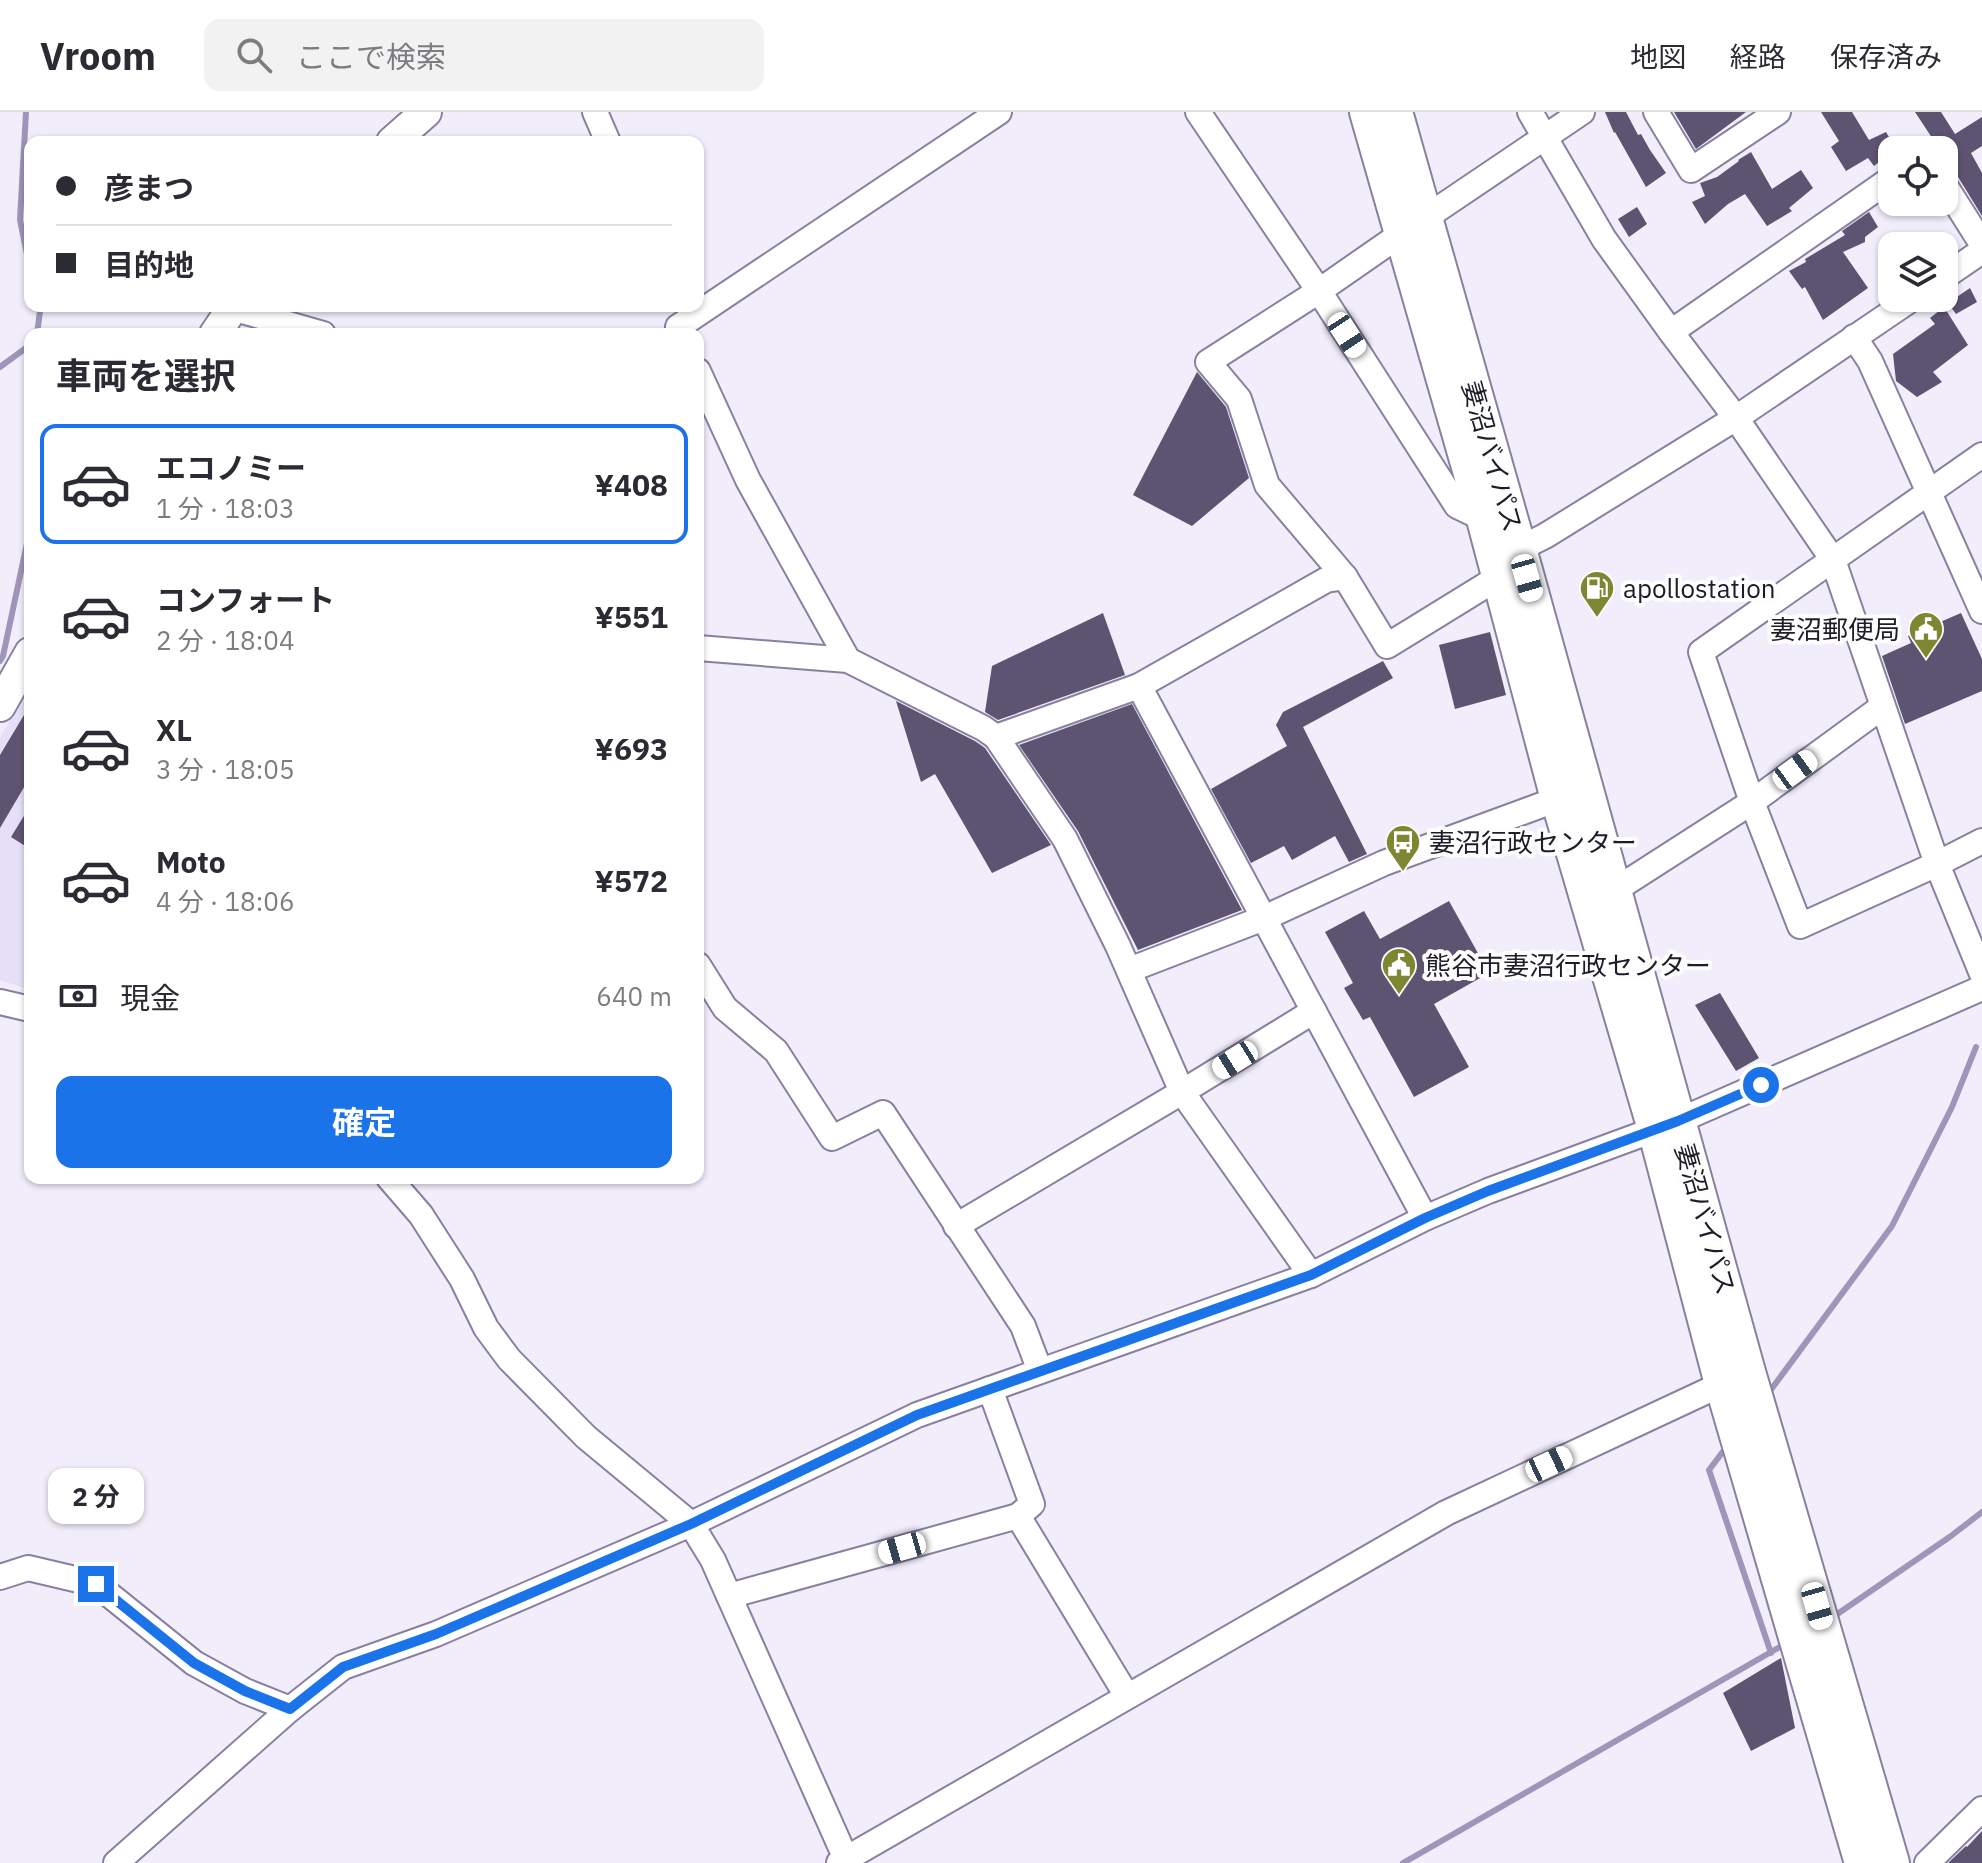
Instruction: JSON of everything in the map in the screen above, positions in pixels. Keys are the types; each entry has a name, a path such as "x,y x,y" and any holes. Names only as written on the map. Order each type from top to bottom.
{"highway":[{"name":"妻沼バイパス","path":"1367,112 1413,226 1519,549 1615,890 1666,1125 1862,1863"},
{"name":"妻沼バイパス","path":"1395,112 1413,226 1484,519 1558,799 1666,1125"},
{"name":"妻沼バイパス","path":"1735,1378 1892,1863"}],"main road":[{"path":"399,136 426,112"},
{"path":"0,706 24,664"}],"street":[{"path":"595,112 605,136"},
{"path":"704,304 999,112"},
{"path":"1198,112 1319,291 1457,506 1484,519"},
{"path":"1530,112 1604,239 1736,418 1833,560 1937,864 1982,974"},
{"path":"1499,577 1387,646 1345,577 1267,485 1239,399 1208,362 1319,291 1582,112"},
{"path":"1656,112 1691,170 1778,112"},
{"path":"1671,332 1878,188"},
{"path":"1958,206 1982,244"},
{"path":"1958,267 1982,251"},
{"path":"250,312 303,328"},
{"path":"1519,549 1736,418 1892,312"},
{"path":"1854,337 1870,361 1982,611"},
{"path":"704,384 748,480 848,660"},
{"path":"1982,455 1701,652 1752,802 1800,926 1982,841"},
{"path":"996,737 1139,686 1326,580 1345,577"},
{"path":"704,648 848,660 996,737 1065,839 1129,970 1182,1092 1311,1275"},
{"path":"1139,686 1425,1218"},
{"path":"1615,890 1752,802 1882,707"},
{"path":"1129,970 1264,918 1384,863 1558,799"},
{"path":"704,975 725,1008 776,1051 832,1138 883,1113 1023,1326 1040,1371"},
{"path":"116,1863 290,1709 343,1667 436,1634 691,1524 917,1415 1311,1275 1425,1218 1488,1191 1666,1125 1982,988"},
{"path":"0,1002 24,1008"},
{"path":"956,1226 1314,1011"},
{"path":"394,1184 421,1215 462,1279 486,1328 509,1359 586,1437 691,1524 713,1560 845,1862 1446,1513 1735,1378"},
{"path":"729,1596 1018,1516 1032,1504 990,1389"},
{"path":"1018,1516 1127,1696"},
{"path":"0,1577 28,1568 96,1584 194,1663 245,1691 290,1709"},
{"path":"1927,1863 1982,1809"}],"shaded area":[{"path":"24,696 24,988 0,980 0,738"}],"building":[{"path":"1605,112 1626,112 1638,135 1641,134 1666,173 1646,187"},
{"path":"1674,112 1746,112 1696,149"},
{"path":"1821,112 1852,112 1869,140 1886,132 1888,136 1878,136 1878,163 1874,166 1868,158 1846,171 1831,147 1839,141"},
{"path":"1915,112 1941,112 1955,134 1982,117 1982,146 1971,153 1982,173 1982,216 1958,177 1958,136 1931,136"},
{"path":"1751,152 1772,189 1801,170 1813,188 1789,208 1792,211 1767,226 1745,194 1705,224 1692,202 1705,196 1700,183 1717,177"},
{"path":"1637,207 1647,224 1629,237 1618,219"},
{"path":"1869,212 1878,227 1865,237 1865,242 1843,252 1868,288 1823,320 1805,287 1802,289 1789,271 1845,235 1842,231"},
{"path":"1970,288 1977,302 1956,314 1958,296"},
{"path":"1938,312 1947,312 1968,345 1933,372 1942,382 1917,397 1896,381 1893,354 1935,324 1930,318"},
{"path":"1197,372 1226,407 1249,478 1192,526 1133,495"},
{"path":"1103,613 1125,675 998,720 985,712 992,666"},
{"path":"1961,613 1982,659 1982,691 1905,724 1882,656 1911,643 1908,636"},
{"path":"1490,632 1506,695 1455,709 1439,645"},
{"path":"1383,661 1393,678 1303,727 1367,854 1349,862 1335,836 1292,860 1284,846 1251,863 1211,789 1287,746 1276,725 1283,712"},
{"path":"896,701 985,748 1051,845 992,873 935,774 921,782"},
{"path":"1132,704 1242,910 1138,950 1078,831 1019,745"},
{"path":"24,715 24,787 0,828 0,755"},
{"path":"24,816 24,845 11,837"},
{"name":"熊谷市妻沼行政センター","path":"1449,901 1489,973 1434,1004 1469,1067 1414,1097 1370,1017 1363,1020 1344,988 1353,983 1325,932 1364,911 1380,939"},
{"path":"1720,993 1759,1058 1736,1071 1695,1005"},
{"path":"1781,1658 1795,1728 1751,1751 1723,1693"},
{"path":"1982,1831 1982,1863 1948,1863 1967,1847"}],"waterway":[{"path":"25,136 26,112"},
{"path":"24,148 20,220 24,240"},
{"path":"38,328 40,312"},
{"path":"0,367 24,349"},
{"path":"0,661 24,557"},
{"path":"1767,1395 1892,1226 1952,1107 1976,1047"},
{"path":"1728,1445 1709,1470 1771,1653"},
{"path":"1833,1617 1982,1512"},
{"path":"1403,1863 1785,1644"}],"place":[{"name":"apollostation","path":"1597,619"},
{"name":"妻沼郵便局","path":"1926,660"},
{"name":"妻沼行政センター","path":"1403,873"},
{"name":"熊谷市妻沼行政センター","path":"1399,996"}],"route":[{"path":"96,1584 194,1663 245,1691 290,1709 343,1667 436,1634 691,1524 917,1415 1311,1275 1425,1218 1488,1191 1678,1121 1761,1085"}]}
